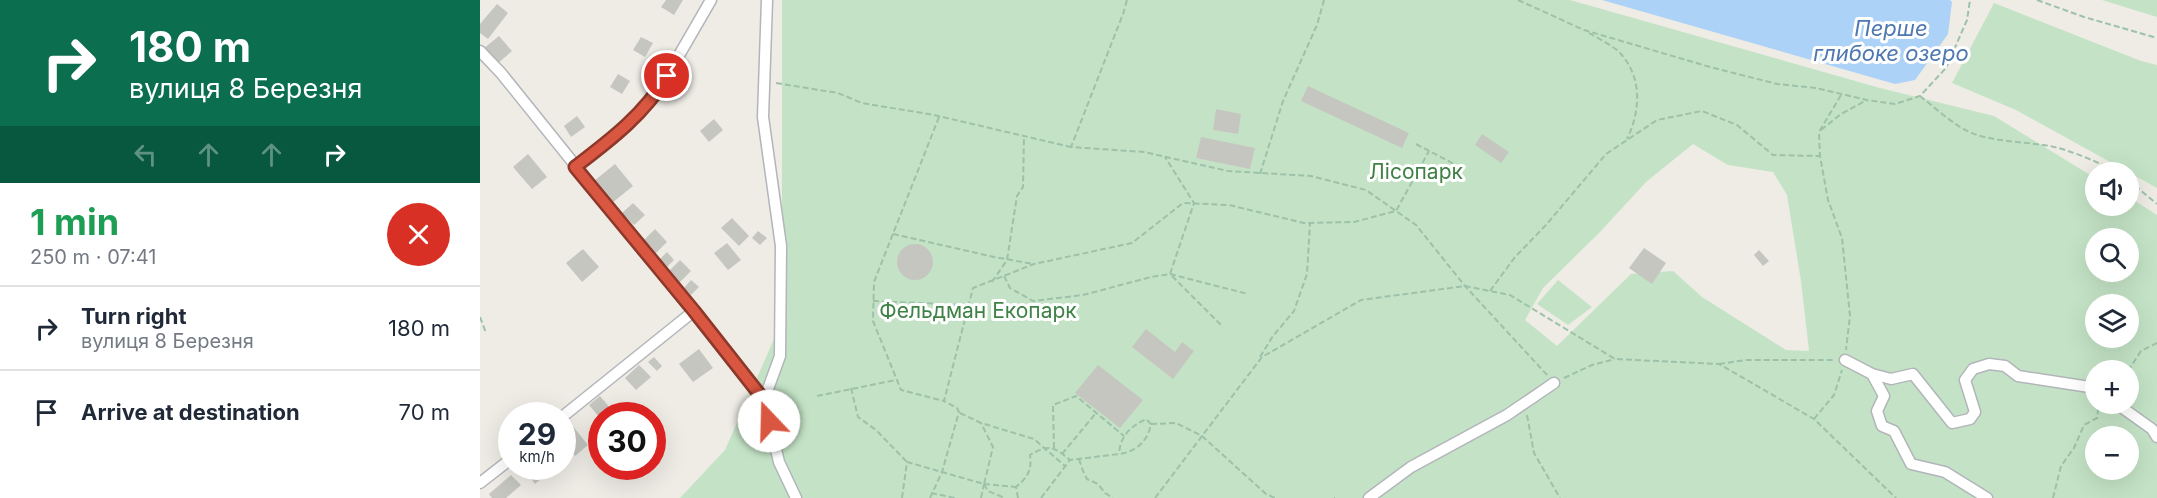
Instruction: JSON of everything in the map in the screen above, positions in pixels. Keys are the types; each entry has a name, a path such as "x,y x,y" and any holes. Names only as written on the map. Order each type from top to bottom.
{"street":[{"path":"575,167 614,137 656,95 711,0"},
{"path":"764,400 780,356 781,246 763,117 767,0"},
{"path":"480,51 501,73 764,400 779,462 796,498"},
{"path":"576,406 694,311"},
{"path":"1845,360 1872,374 1891,379 1913,374 1952,423 1970,419 1976,412 1965,380 1973,369 1989,364 2005,366 2018,376 2085,386"},
{"path":"1872,374 1884,396 1877,411 1882,426 1894,431 1911,464 1945,472 1987,498"},
{"path":"1369,498 1411,467 1507,416 1554,382"},
{"path":"2131,414 2152,429 2157,437"},
{"path":"480,483 498,469"}],"path":[{"path":"1071,147 1127,0"},
{"path":"1260,174 1283,101 1317,25 1324,0"},
{"path":"1518,0 1584,30 1621,53 1633,72 1639,100 1626,141"},
{"path":"1584,30 1777,84 1816,88 1895,104 1920,96 1946,68 1967,20 1970,0"},
{"path":"2037,0 2084,17 2157,38"},
{"path":"765,81 838,93 862,103 939,117 1071,147 1144,152 1227,171 1311,176 1366,190 1416,225 1465,286 1554,382 1592,365 1615,359 1719,364 1746,360 1845,360"},
{"path":"1814,419 1834,395 1845,360 1850,316 1842,238 1828,200 1820,156 1819,132 1842,94"},
{"path":"1920,96 1957,124 1976,134 2012,142 2052,147 2096,162"},
{"path":"1819,132 1841,114 1867,100"},
{"path":"1490,291 1515,257 1546,225 1606,154 1658,120 1702,111 1737,125 1773,155 1820,156"},
{"path":"939,117 874,282 873,321 901,390 944,401 981,423 1034,439 1065,466"},
{"path":"992,282 1007,260 1017,196 1023,187 1024,136"},
{"path":"1416,144 1456,165"},
{"path":"944,401 973,288 1034,264 1132,243 1183,203 1229,205 1310,223 1354,222 1396,211 1429,151"},
{"path":"1164,156 1194,203"},
{"path":"2139,189 2157,204"},
{"path":"1170,274 1194,203"},
{"path":"1251,371 1273,336 1294,311 1307,274 1310,223"},
{"path":"892,234 1034,264"},
{"path":"1170,274 1223,327"},
{"path":"1005,276 1010,288 1033,301 1083,295 1170,274 1248,294"},
{"path":"1155,498 1262,357 1361,300 1465,286 1510,295 1615,359"},
{"path":"873,301 968,305"},
{"path":"480,317 486,333"},
{"path":"2135,360 2141,351 2157,343"},
{"path":"1719,364 1814,419 1896,498"},
{"path":"817,396 896,380"},
{"path":"851,388 858,417 876,430 907,462 984,484 1016,487 1025,480 1031,468 1030,455 1044,447 1054,448 1070,460 1119,454 1139,447 1149,434 1151,424"},
{"path":"1054,448 1053,405 1076,396 1124,436"},
{"path":"1526,402 1534,453 1560,498"},
{"path":"930,498 942,472 959,412"},
{"path":"1062,454 1096,413"},
{"path":"2053,498 2061,466 2074,448 2084,425 2097,418 2097,414"},
{"path":"1119,454 1120,443 1124,436 1137,423 1146,419 1151,424 1176,423 1202,436 1266,494 1275,498"},
{"path":"981,423 993,447 981,498"},
{"path":"1079,459 1088,479 1098,484 1105,493 1113,498"},
{"path":"1041,498 1070,460"},
{"path":"902,498 907,462"},
{"path":"984,484 988,492 1005,498"},
{"path":"1016,487 1018,498"},
{"path":"931,493 954,498"}],"green space":[{"name":"Лісопарк","path":"782,0 1570,0 1880,88 1994,116 2085,172 2085,216 2139,216 2139,203 2157,215 2157,498 680,498 725,450 782,321","holes":["1693,144 1728,165 1773,172 1787,195 1801,281 1809,351 1786,350 1702,297 1673,271 1631,274 1557,346 1525,320 1543,288 1600,232 1646,182"]},
{"path":"2102,0 2157,0 2157,17"},
{"path":"1994,3 2141,61 2157,65 2157,188 2139,178 2139,162 2110,162 2016,110 1952,83"},
{"path":"1558,280 1592,307 1568,325 1537,304"}],"water":[{"name":"Перше глибоке озеро","path":"1602,0 1950,0 1952,2 1948,34 1915,80 1895,84"}],"building":[{"path":"666,0 683,0 674,15 661,7"},
{"path":"497,4 508,13 488,39 480,33 480,24"},
{"path":"499,36 512,51 496,65 483,49"},
{"path":"641,37 653,43 645,57 633,50"},
{"path":"618,74 630,81 622,94 610,87"},
{"path":"1308,86 1409,133 1402,148 1301,101"},
{"path":"1216,109 1241,114 1238,134 1213,130"},
{"path":"577,116 585,127 571,137 564,126"},
{"path":"714,119 723,130 709,142 700,131"},
{"path":"1482,134 1509,152 1501,163 1475,145"},
{"path":"1201,137 1255,148 1250,169 1196,158"},
{"path":"528,154 547,177 532,189 513,167"},
{"path":"615,164 633,186 612,203 594,181"},
{"path":"633,203 645,215 634,225 622,213"},
{"path":"732,218 749,236 739,246 721,228"},
{"path":"655,229 667,242 655,254 643,241"},
{"path":"758,231 767,238 760,245 752,238"},
{"path":"727,243 741,260 728,270 714,253"},
{"path":"915,244 927,250 933,262 927,274 915,280 903,274 897,262 903,250"},
{"path":"1644,248 1666,263 1652,284 1629,268"},
{"path":"583,249 599,267 582,282 566,263"},
{"path":"1759,250 1769,261 1763,266 1754,255"},
{"path":"667,252 674,260 664,270 657,262"},
{"path":"680,260 691,271 679,283 668,272"},
{"path":"691,280 699,287 691,295 684,288"},
{"path":"1146,329 1175,352 1182,342 1194,351 1173,379 1132,347"},
{"path":"699,349 713,368 693,382 679,364"},
{"path":"654,357 662,366 657,371 648,362"},
{"path":"639,365 651,377 636,390 625,378"},
{"path":"1098,365 1143,400 1120,428 1075,393"},
{"path":"600,396 605,402 593,402"},
{"path":"576,430 588,445 576,455"},
{"path":"505,480 516,480 521,485 506,498 492,498 489,494"}],"route":[{"path":"667,76 656,95 614,137 575,167 764,400 769,421"}],"park label":[{"name":"Фельдман Екопарк","path":"978,311"}]}
